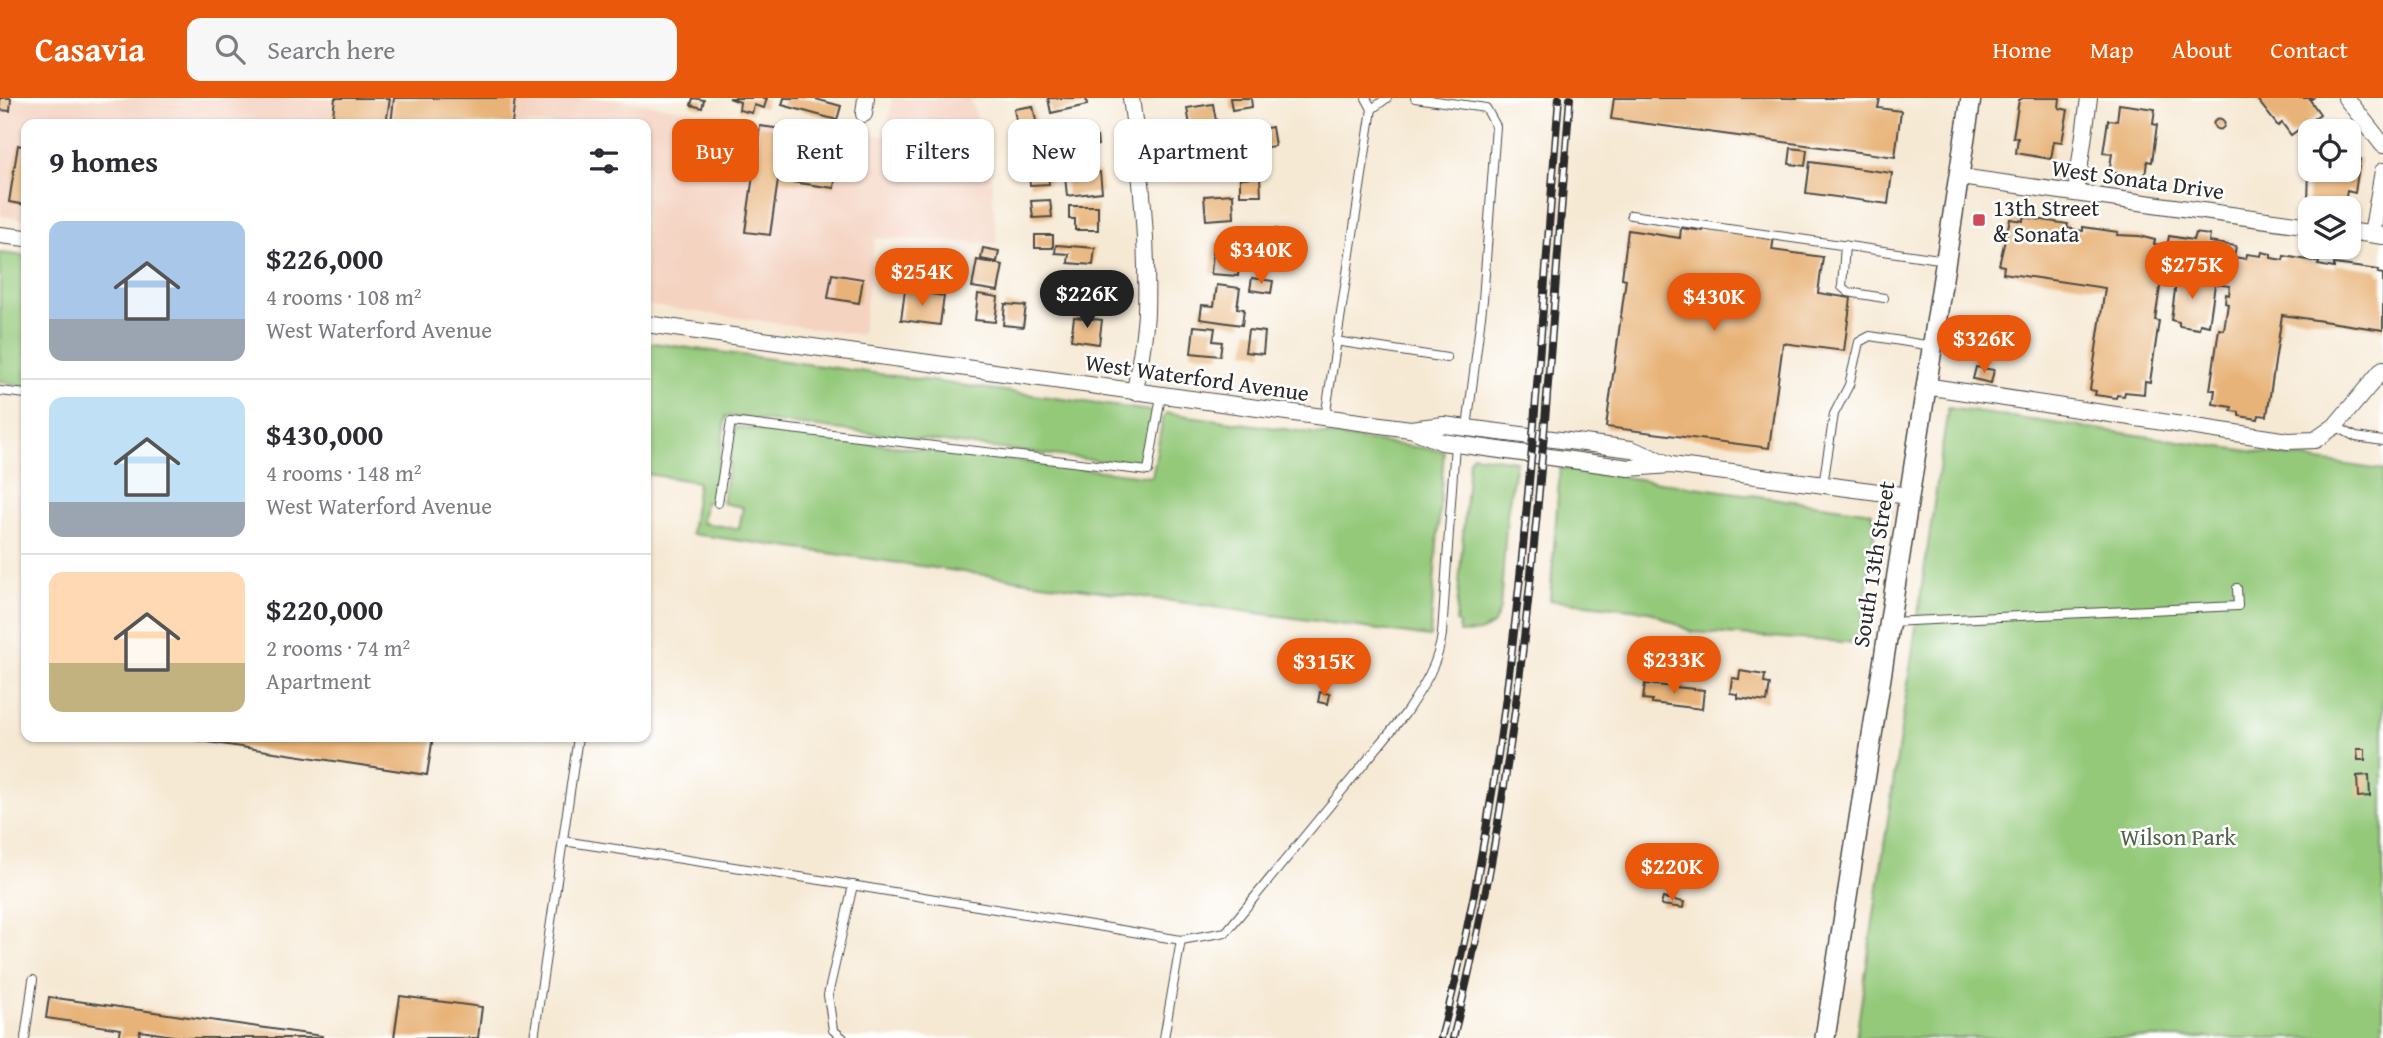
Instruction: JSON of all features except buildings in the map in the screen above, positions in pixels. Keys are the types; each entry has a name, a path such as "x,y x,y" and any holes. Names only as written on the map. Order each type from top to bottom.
{"street":[{"path":"1132,98 1143,186 1146,274 1146,315 1135,392"},
{"name":"South 13th Street","path":"1825,1038 1971,98"},
{"path":"2076,193 2089,98"},
{"path":"2346,98 2383,145"},
{"path":"2377,235 2383,171"},
{"name":"West Sonata Drive","path":"1960,177 2298,224"},
{"path":"0,235 21,238"},
{"name":"West Waterford Avenue","path":"651,325 1410,429 1455,444 1629,468 1671,465 1909,496"},
{"path":"1925,386 2288,441 2315,440 2335,426 2383,369"},
{"name":"West Waterford Avenue","path":"1410,429 1444,425 1631,449 1671,465"}],"lane":[{"path":"1325,418 1373,109 1366,98"},
{"path":"1373,109 1387,98"},
{"path":"564,841 853,885 1181,940 1226,932 1405,714 1439,656 1455,444 1462,427 1483,300 1496,126 1486,108 1473,102 1415,98"},
{"path":"1630,215 1946,260"},
{"path":"1845,245 1840,279 1843,287 1848,292 1884,298"},
{"path":"1823,485 1834,414 1849,385 1859,342 1870,336 1932,346"},
{"path":"1335,341 1447,358"},
{"path":"0,391 21,393"},
{"path":"718,503 731,422 1148,471 1161,396"},
{"path":"2335,426 2356,437 2383,441"},
{"path":"1889,622 2238,606 2237,588"},
{"path":"534,1038 577,742"},
{"path":"843,1038 834,1030 828,995 853,885"},
{"path":"1164,1038 1181,940"},
{"path":"25,1038 33,980"}],"shaded area":[{"path":"0,98 604,98 773,121 773,182 868,182 868,134 882,135 882,182 992,182 997,244 875,238 862,335 651,306 651,119 21,119 21,218 0,216"},
{"path":"892,98 970,98 978,119 889,119"}],"green space":[{"path":"0,253 21,255 21,385 0,382"},
{"path":"651,343 1150,411 1153,416 1144,466 726,416 712,502 705,502 702,523 739,529 743,507 722,503 735,427 1152,477 1163,418 1167,413 1444,451 1430,637 691,534 698,482 651,475"},
{"name":"Wilson Park","path":"1948,408 2383,470 2383,1038 1856,1038"},
{"path":"1473,455 1516,461 1507,513 1500,609 1494,624 1480,632 1459,633 1459,624 1456,622 1469,460"},
{"path":"1560,468 1871,512 1876,522 1859,643 1692,632 1649,611 1550,600"}],"railway":[{"path":"1441,1038 1468,923 1490,806 1507,689 1532,453 1559,98"},
{"path":"1453,1038 1480,922 1501,806 1518,688 1542,452 1570,98"}],"place":[{"name":"13th Street & Sonata","path":"1979,220"}]}
